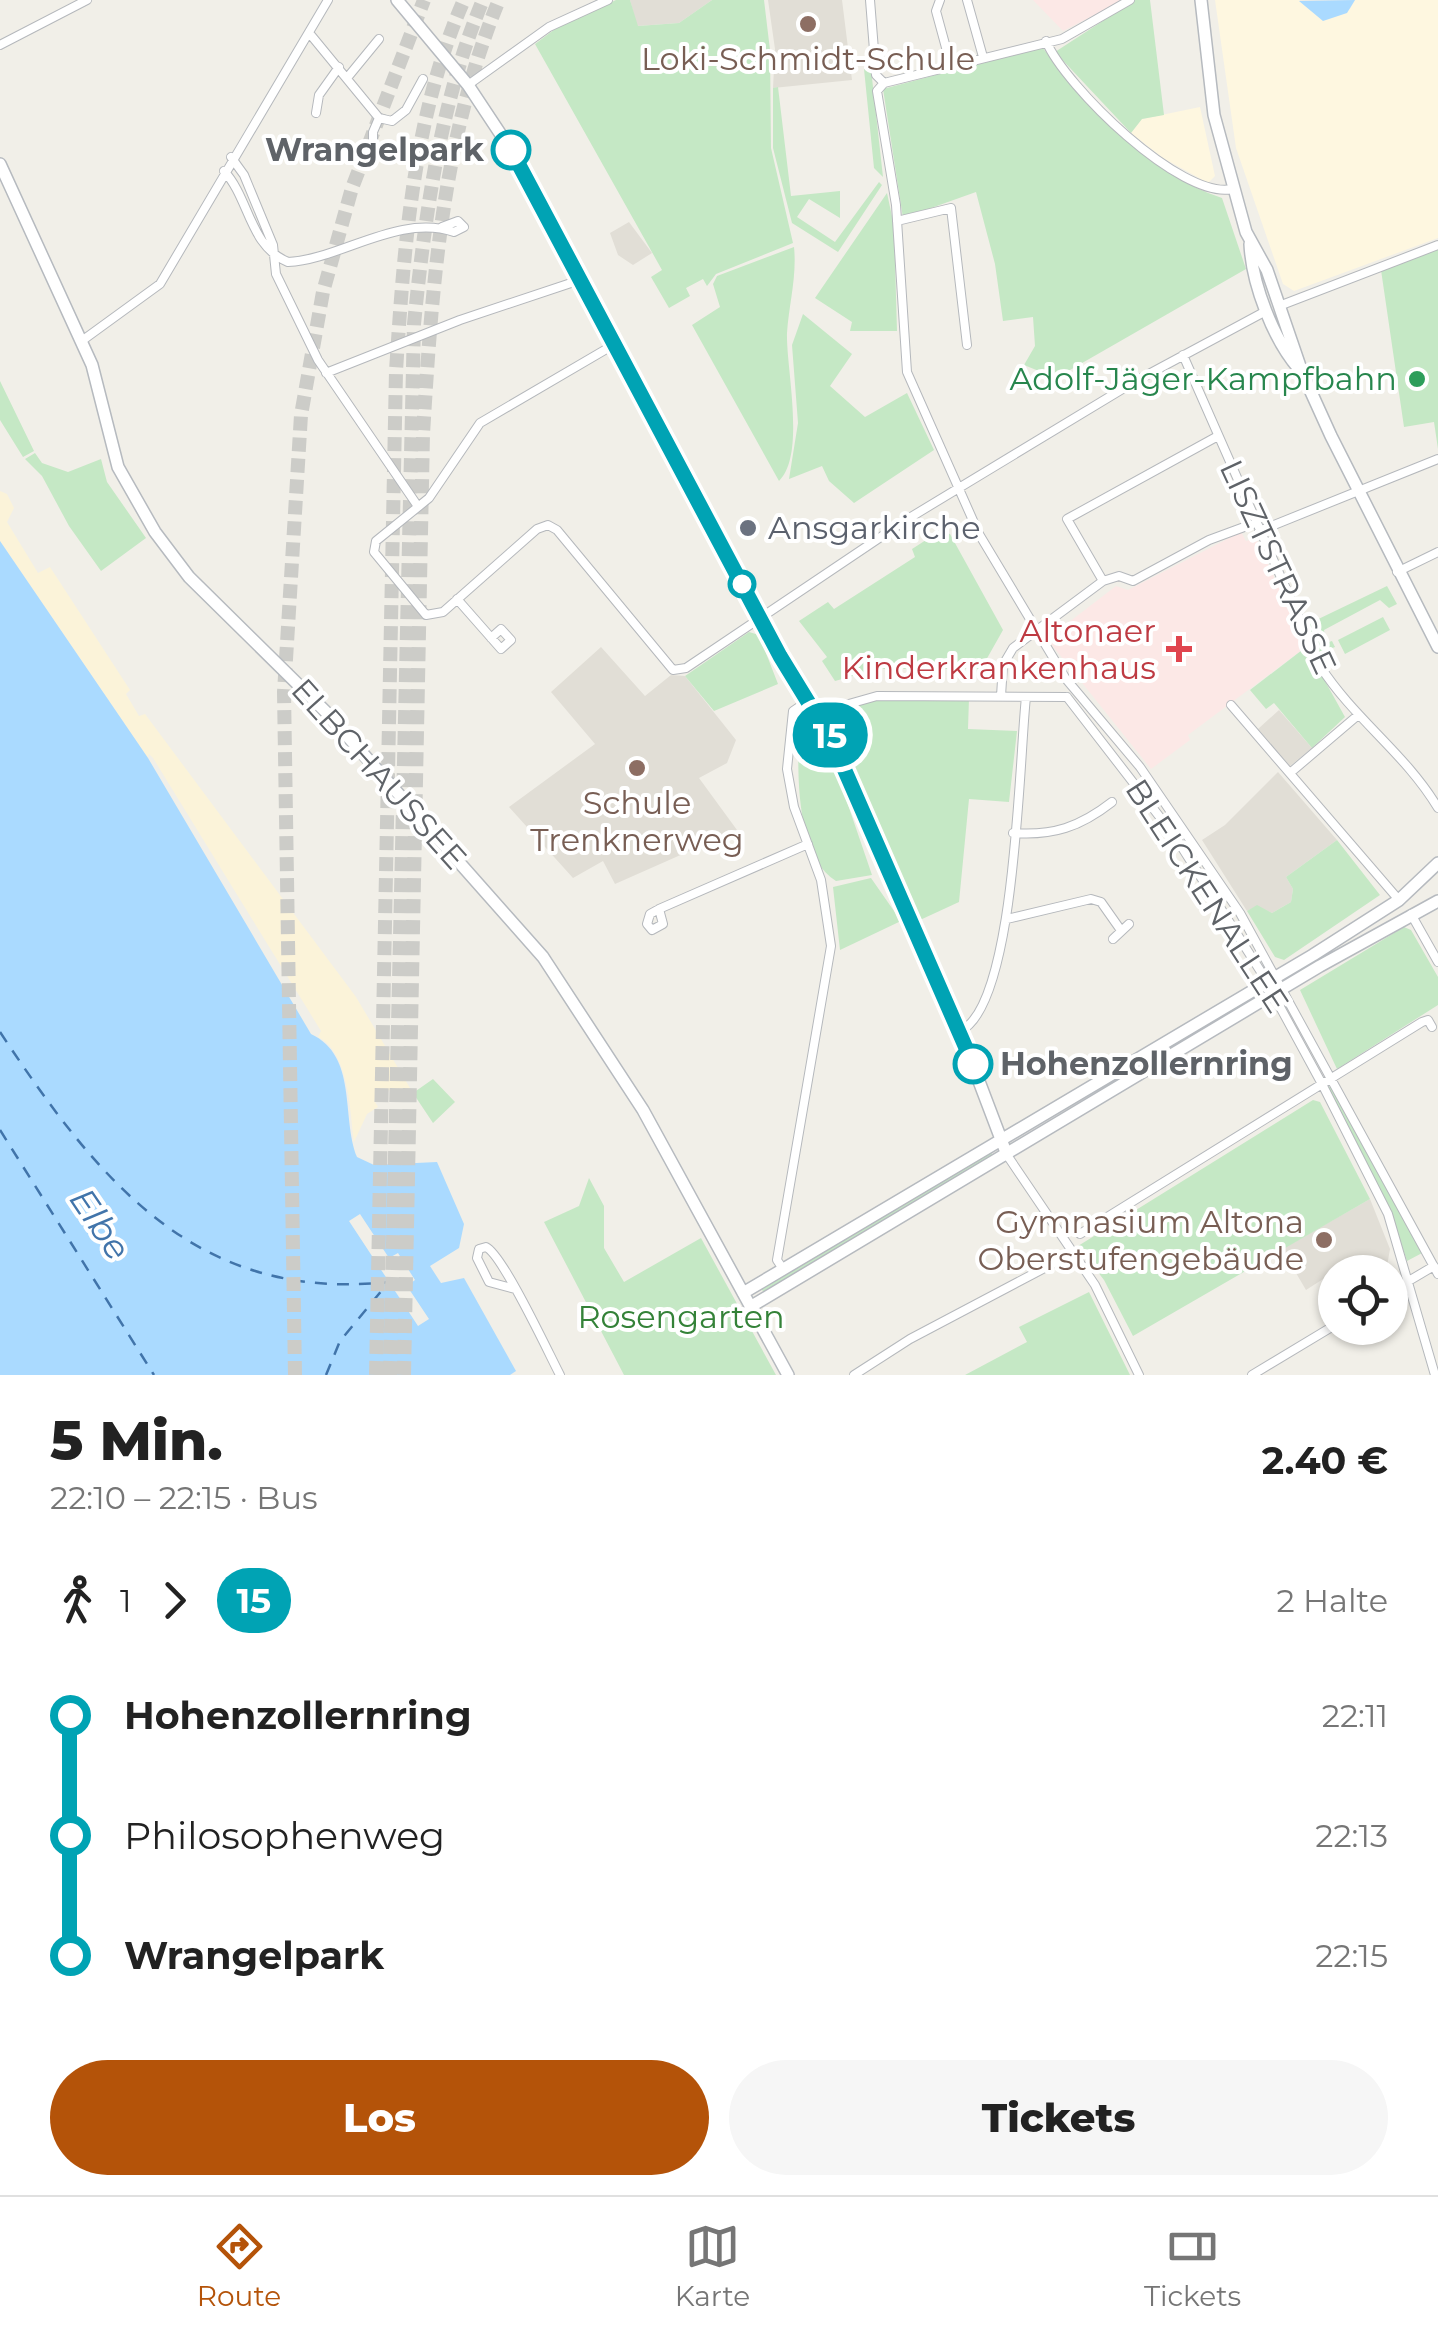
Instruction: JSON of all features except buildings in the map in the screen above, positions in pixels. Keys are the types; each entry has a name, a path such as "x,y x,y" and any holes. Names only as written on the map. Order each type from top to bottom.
{"main road":[{"path":"398,0 468,85 511,150 761,618 817,712 960,1031 1007,1155"},
{"path":"1201,0 1206,69 1232,189 1250,240 1250,258 1356,490 1438,646"},
{"name":"ELBCHAUSSEE","path":"0,164 82,340 118,468 162,542 200,588 326,712 542,957 640,1104 788,1375"},
{"path":"743,1293 1399,900 1438,863"},
{"path":"1399,900 1411,914"},
{"path":"750,1307 1438,901"}],"street":[{"path":"0,45 86,0"},
{"path":"82,340 160,284 328,0"},
{"path":"468,85 549,27 608,0"},
{"name":"BLEICKENALLEE","path":"870,0 876,75 884,82 877,91 897,221 906,372 990,556 1035,633 1186,830 1271,978 1388,1214 1435,1375"},
{"path":"940,0 936,11 951,66"},
{"path":"968,0 983,57"},
{"path":"884,82 1074,34 1130,0"},
{"path":"310,34 379,118 392,121 401,117 423,79"},
{"path":"347,78 379,39"},
{"path":"1046,42 1100,110 1128,137 1178,172 1222,191 1232,189"},
{"path":"316,113 319,96 339,68"},
{"path":"373,155 373,132 379,118"},
{"path":"232,158 244,175 274,255 276,274 326,374 417,505"},
{"path":"224,170 240,190 261,244 274,255 296,262 391,233 442,227"},
{"path":"897,221 951,208 967,346"},
{"path":"616,344 480,423 452,458 438,486 378,538 374,552 426,615 435,616 537,530 548,526 557,530 674,670 686,668 960,489 1184,354 1274,308 1438,245"},
{"path":"326,374 460,320 581,280"},
{"name":"LISZTSTRASSE","path":"1184,354 1320,666 1357,716 1413,770 1438,808"},
{"path":"1102,581 1067,519 1218,436"},
{"path":"1001,696 1008,653 1102,581 1119,576 1133,581 1209,540 1257,527 1438,460"},
{"path":"1397,572 1438,552"},
{"path":"458,599 492,638"},
{"path":"817,712 878,696 1067,697 1074,688"},
{"path":"960,1031 978,1018 992,986 1007,919 1026,697"},
{"name":"BLEICKENALLEE","path":"1067,697 1176,838 1271,978"},
{"path":"783,1270 777,1260 830,946 821,881 794,807 788,769 793,712 809,700"},
{"path":"1230,705 1399,900"},
{"path":"1290,773 1357,716"},
{"path":"1013,834 1060,832 1084,822 1112,802"},
{"path":"660,909 808,844"},
{"path":"1007,919 1091,899 1101,902 1124,927 1114,938"},
{"path":"1411,914 1438,962"},
{"name":"BLEICKENALLEE","path":"1278,992 1332,1078 1437,1268"},
{"path":"1080,1234 1417,1028"},
{"path":"1007,1155 1112,1314 1139,1375"},
{"path":"515,1289 490,1282 477,1258 479,1249 492,1250 515,1289 560,1375"},
{"path":"854,1375 910,1339 1072,1254"},
{"path":"1410,1280 1437,1268"},
{"path":"1252,1375 1318,1335"}],"shaded area":[{"path":"630,0 712,0 679,23 637,26"},
{"name":"Loki-Schmidt-Schule","path":"768,0 842,0 852,80 773,88 775,49"},
{"path":"1033,0 1124,0 1063,31"},
{"path":"1215,0 1299,0 1324,20 1350,9 1355,0 1438,0 1438,238 1294,291 1283,284 1236,148"},
{"path":"1200,107 1215,176 1208,183 1163,158 1131,133 1142,119"},
{"path":"629,222 652,253 633,265 618,255 610,233"},
{"name":"Altonaer Kinderkrankenhaus","path":"1241,532 1246,541 1256,538 1306,647 1188,735 1190,740 1151,769 1047,639 1116,586 1128,590"},
{"name":"Schule Trenknerweg","path":"601,647 645,696 671,675 685,676 736,740 727,763 699,778 737,830 615,884 603,861 573,878 509,807 595,744 551,692"},
{"path":"1279,710 1312,748 1290,766 1258,729"},
{"path":"1278,772 1337,840 1286,877 1293,889 1291,902 1272,913 1257,906 1247,911 1202,840 1225,825"},
{"name":"Gymnasium Altona Oberstufengebäude","path":"1370,1199 1390,1249 1389,1255 1318,1255 1318,1282 1306,1290 1282,1249"}],"green space":[{"path":"616,0 630,0 638,26 679,23 712,0 764,0 770,50 771,148 793,243 716,274 707,286 703,279 686,288 690,296 669,308 651,277 662,270 535,44 555,29"},
{"path":"1135,0 1150,0 1164,115 1142,119 1131,133 1055,52"},
{"path":"1042,47 1100,115 1144,155 1194,187 1222,198 1246,269 1056,378 1024,365 1035,346 1033,317 1003,321 995,264 976,192 903,218 883,89"},
{"path":"864,69 871,69 883,177 874,168"},
{"path":"778,87 791,196 840,191 840,218 809,199 797,217 835,242 879,182 882,185 838,252 792,223 773,148 773,88"},
{"path":"887,193 894,226 897,331 850,331 852,322 815,298"},
{"path":"794,247 787,333 792,452 779,481 692,325 720,307 713,284 717,276"},
{"name":"Adolf-Jäger-Kampfbahn","path":"1438,249 1438,449 1434,422 1404,427 1381,270"},
{"path":"803,314 852,354 830,386 865,417 907,393 934,450 854,503 829,481 822,466 789,479 798,423 792,345"},
{"path":"0,381 34,451 23,457 0,420"},
{"path":"35,453 42,463 68,472 101,459 107,482 146,538 101,571 69,526 42,476 25,459"},
{"path":"940,531 950,534 1003,630 981,669 878,669 835,681 822,661 827,657 799,621 828,602 834,609 915,557 912,549"},
{"path":"1387,586 1397,604 1389,608 1380,600 1324,630 1326,643 1332,641 1335,647 1320,653 1308,624"},
{"path":"1383,617 1390,630 1345,654 1338,640"},
{"path":"749,632 759,635 778,684 714,711 685,676"},
{"path":"1306,647 1345,717 1312,748 1274,703 1266,709 1250,690"},
{"path":"882,698 969,698 968,729 1017,731 1009,802 969,799 959,902 920,920 829,713"},
{"path":"807,714 833,761 872,875 836,881 822,868 812,850 801,805 798,757 800,717"},
{"path":"1337,840 1380,895 1284,960 1275,957 1247,911 1257,905 1272,913 1291,902 1293,889 1286,877"},
{"path":"871,878 901,921 840,950 833,887"},
{"path":"1404,927 1411,930 1438,977 1438,1005 1337,1069 1300,990"},
{"path":"433,1079 455,1102 433,1123 413,1093"},
{"path":"1333,1085 1424,1252 1408,1260 1393,1220 1327,1088"},
{"path":"1313,1100 1320,1102 1370,1199 1133,1336 1104,1280 1078,1246"},
{"path":"990,1151 993,1156 765,1294 760,1287"},
{"name":"Rosengarten","path":"589,1178 604,1206 604,1248 624,1282 701,1238 776,1375 624,1375 544,1222 579,1206"},
{"path":"1089,1292 1130,1375 965,1375 1027,1342 1019,1327"}],"sand":[{"path":"0,491 7,494 14,508 7,522 38,573 50,567 130,690 126,694 139,716 145,714 356,997 410,1088 396,1096 391,1089 374,1100 378,1107 367,1114 354,1142 346,1084 336,1056 318,1037 321,1031 153,758 149,754 148,758 0,541"}],"water":[{"path":"1355,0 1347,13 1323,21 1299,1"},
{"name":"Elbe","path":"0,541 148,758 311,1034 336,1057 346,1089 357,1157 374,1165 437,1162 464,1224 459,1248 430,1266 441,1283 464,1278 516,1371 510,1375 0,1375"}],"pier":[{"path":"360,1214 389,1258 398,1253 415,1280 407,1286 429,1319 418,1326 349,1221"}],"ferry route":[{"path":"0,1032 74,1136 114,1181 158,1220 206,1251 260,1272 320,1283 389,1282"},
{"path":"0,1130 154,1375"},
{"path":"326,1375 340,1341 388,1283"}],"tunnel":[{"path":"295,1375 284,692 301,415 323,292 352,188 424,0"},
{"path":"376,1375 396,371 408,229 422,135 433,89 464,0"},
{"path":"390,1375 414,324 436,159 456,78 483,0"},
{"path":"404,1375 423,434 436,268 452,159 464,105 499,0"}],"bus line":[{"name":"15","path":"511,150 780,656 832,741 973,1064"}],"place":[{"name":"Loki-Schmidt-Schule","path":"808,24"},
{"name":"Wrangelpark","path":"511,150"},
{"name":"Adolf-Jäger-Kampfbahn","path":"1417,379"},
{"name":"Ansgarkirche","path":"748,528"},
{"name":"Altonaer Kinderkrankenhaus","path":"1179,649"},
{"name":"Schule Trenknerweg","path":"637,768"},
{"name":"Hohenzollernring","path":"973,1064"},
{"name":"Gymnasium Altona Oberstufengebäude","path":"1324,1240"}]}
